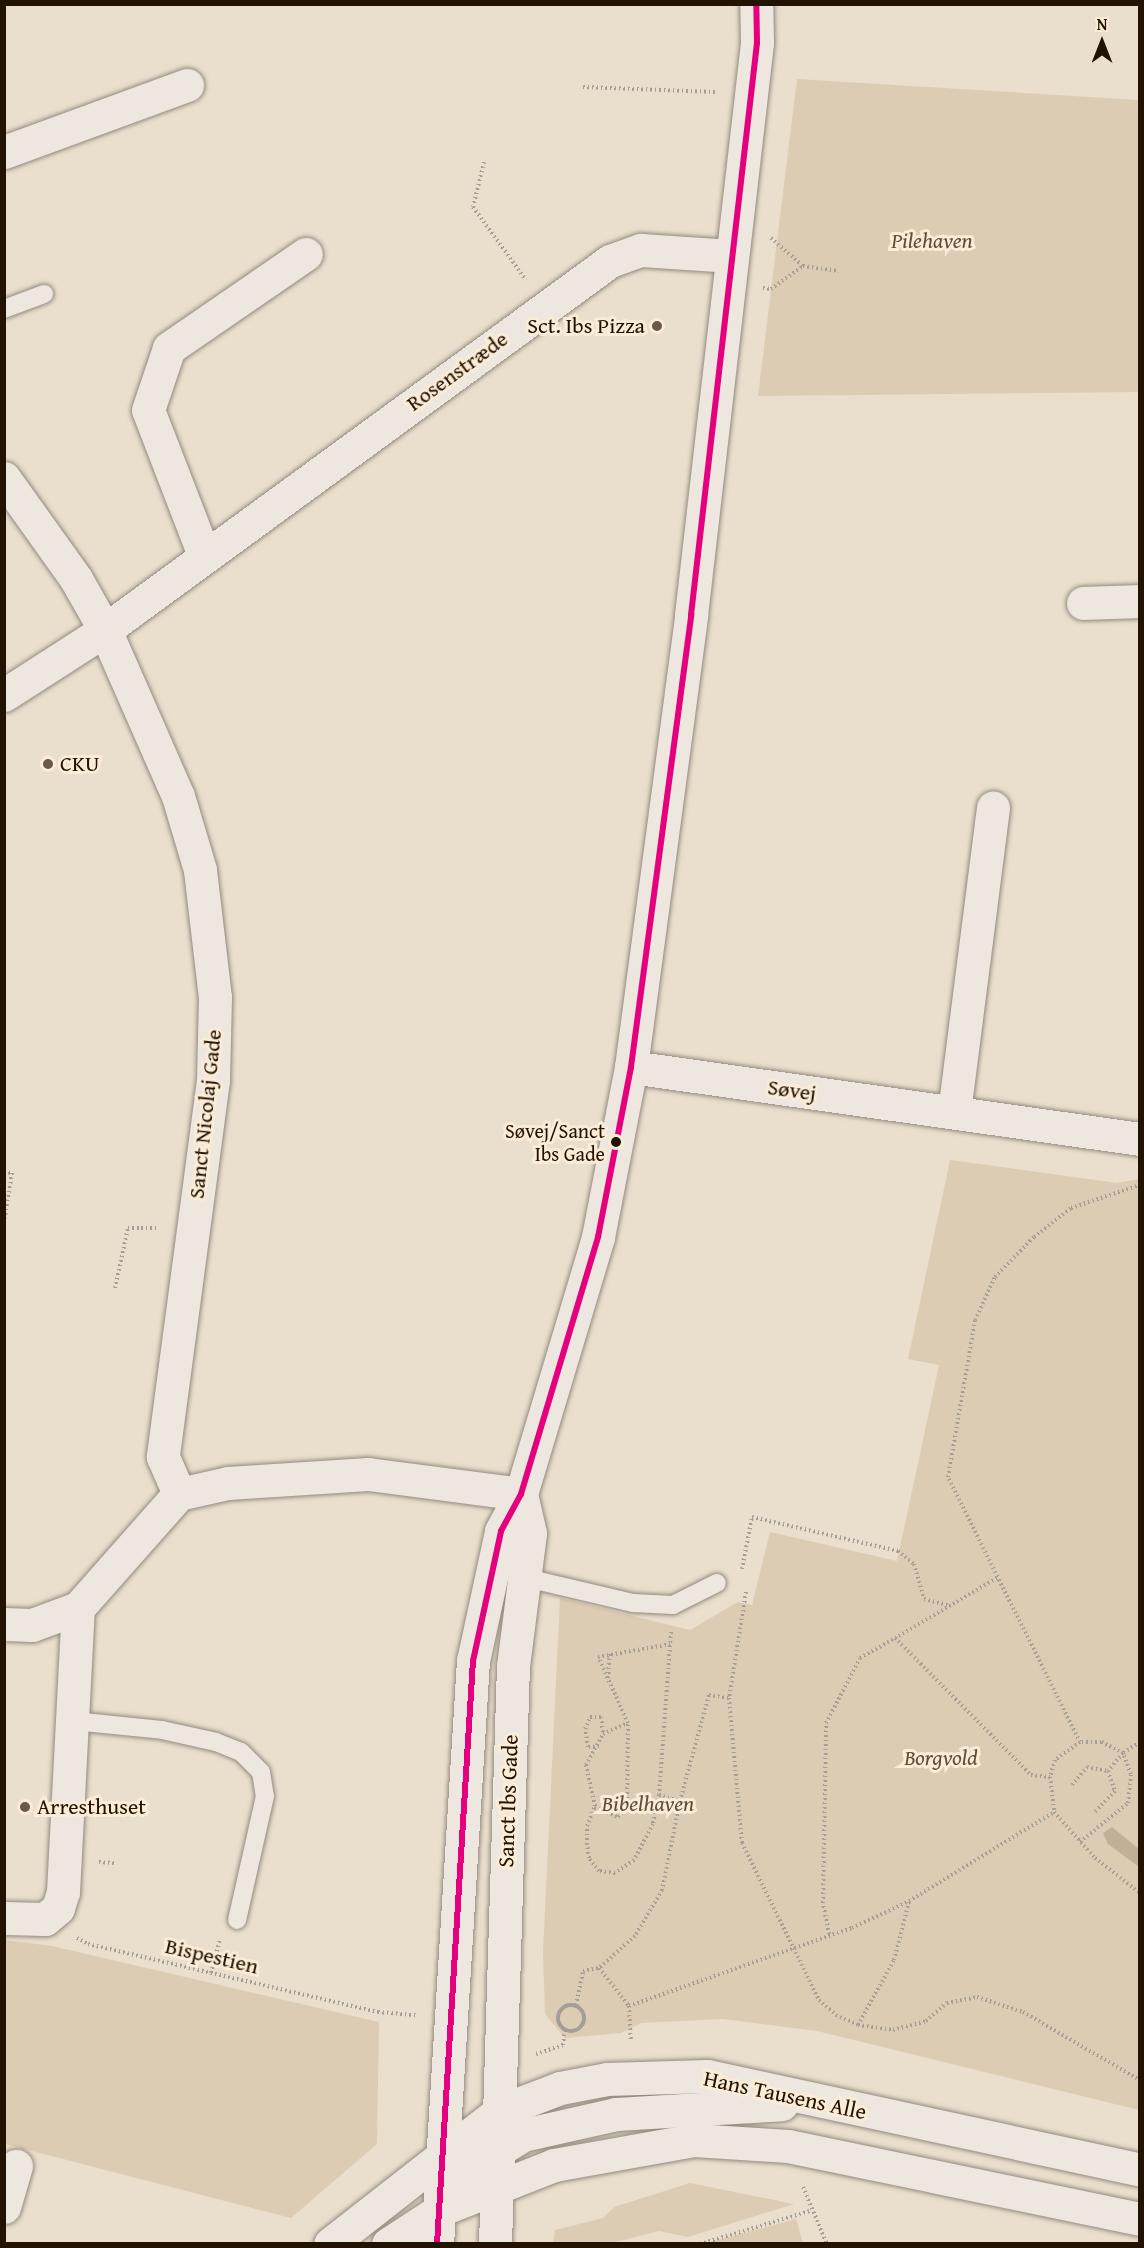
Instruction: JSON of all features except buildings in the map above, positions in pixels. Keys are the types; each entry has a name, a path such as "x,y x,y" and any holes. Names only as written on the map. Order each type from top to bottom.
{"street":[{"name":"Sanct Ibs Gade","path":"437,2244 445,2154 473,1661 489,1571 501,1531 521,1494 598,1238 631,1067 692,615 751,93 756,4"},
{"path":"4,152 187,85"},
{"name":"Rosenstræde","path":"4,694 105,630 204,555 610,261 641,250 734,243"},
{"path":"204,555 148,410 169,348 306,254"},
{"name":"Sanct Nicolaj Gade","path":"4,478 76,579 105,630 178,796 200,870 215,997 213,1080 163,1457 179,1494"},
{"path":"1083,603 1140,601"},
{"path":"954,1113 993,807"},
{"name":"Søvej","path":"631,1067 1140,1139"},
{"path":"4,1624 32,1625 78,1608 179,1494 228,1483 368,1474 521,1494"},
{"name":"Sanct Ibs Gade","path":"495,2244 500,2146 509,1759 522,1576 530,1533 521,1494"},
{"path":"4,1918 45,1919 58,1908 63,1892 74,1721 78,1608"},
{"name":"Hans Tausens Alle","path":"330,2244 500,2111 560,2088 607,2079 707,2076 822,2103 1140,2170"},
{"path":"440,2211 465,2176 500,2146 557,2125 616,2114 822,2103"},
{"path":"388,2244 440,2211 498,2184 608,2152 694,2140 788,2146 1140,2219"},
{"path":"4,2207 16,2166"}],"lane":[{"path":"4,309 44,294"},
{"path":"489,1571 522,1576 633,1603 673,1605 717,1583"},
{"path":"74,1721 162,1730 216,1742 241,1752 261,1772 265,1796 237,1920"}],"path":[{"path":"583,87 751,93"},
{"path":"484,162 473,207 545,308"},
{"path":"734,243 778,239 803,266 839,271"},
{"path":"4,1172 12,1173 4,1223"},
{"path":"1080,1742 948,1477 975,1320 995,1277 1034,1237 1071,1208 1140,1185"},
{"path":"115,1288 128,1228 159,1228"},
{"path":"745,1574 742,1569 752,1517 898,1551 914,1564 924,1599 950,1606"},
{"path":"830,1934 823,1903 826,1723 860,1658 997,1578"},
{"path":"748,1580 729,1698 742,1843 819,2000 836,2015 858,2025 893,2030 926,2021 947,2003 976,1997 1023,2012 1140,2080"},
{"path":"600,1746 588,1747 590,1717 601,1717 603,1734 600,1746 586,1765 596,1806 587,1826 589,1858 609,1875 634,1860 653,1824 659,1795 673,1605"},
{"path":"895,1638 1031,1775 1050,1777"},
{"path":"596,1806 618,1817 627,1808 628,1723 597,1660 610,1652 671,1644"},
{"path":"608,1679 610,1652"},
{"path":"576,2005 583,1971 599,1968 635,1936 662,1890 680,1801 709,1695 729,1698"},
{"path":"603,1734 628,1723"},
{"path":"1080,1842 1128,1803 1131,1774 1122,1753 1101,1742 1080,1742 1055,1760 1050,1777 1054,1812 1080,1842 1140,1893"},
{"path":"1108,1771 1122,1753 1139,1743"},
{"path":"1072,1785 1087,1767 1108,1771"},
{"path":"1095,1812 1114,1791 1108,1771"},
{"path":"659,1795 680,1801"},
{"path":"629,2006 830,1934 909,1901 1054,1812"},
{"path":"114,1814 121,1814"},
{"path":"106,1863 114,1863"},
{"path":"858,2025 894,1960 909,1901"},
{"name":"Bispestien","path":"45,1919 88,1944 378,2012"},
{"path":"599,1968 629,2006 629,2028"},
{"path":"563,2045 565,2029 558,2014 563,2007 576,2005"},
{"path":"565,2029 576,2030 582,2023 584,2015 576,2005"},
{"path":"791,2185 814,2190"},
{"path":"803,2187 810,2211 827,2244"},
{"path":"700,2244 810,2211"},
{"path":"640,2244 655,2240 678,2244"}],"green space":[{"name":"Pilehaven","path":"797,79 1139,100 1139,392 758,396"},
{"name":"Borgvold","path":"950,1160 1117,1183 1139,1179 1139,2110 817,2031 723,2019 641,2023 621,2033 565,2038 545,2014 543,1952 560,1598 690,1630 738,1602 752,1605 770,1532 897,1561 939,1365 908,1359"},
{"path":"5,1940 52,1946 379,2022 377,2144 291,2218 5,2144"},
{"path":"690,2183 794,2204 688,2237 659,2231 612,2243 553,2243 555,2230 603,2218 614,2207"},
{"path":"796,2219 803,2243 707,2243"}],"shaded area":[{"path":"1112,1827 1139,1849 1139,1867 1108,1844 1103,1833"}],"transit line":[{"path":"437,2244 473,1661 501,1531 521,1494 598,1237 631,1067 691,615 757,43 756,4"}],"place":[{"name":"Sct. Ibs Pizza","path":"657,326"},
{"name":"CKU","path":"48,764"},
{"name":"Søvej/Sanct Ibs Gade","path":"616,1142"},
{"name":"Arresthuset","path":"25,1807"}],"park label":[{"name":"Bibelhaven","path":"648,1804"}]}
